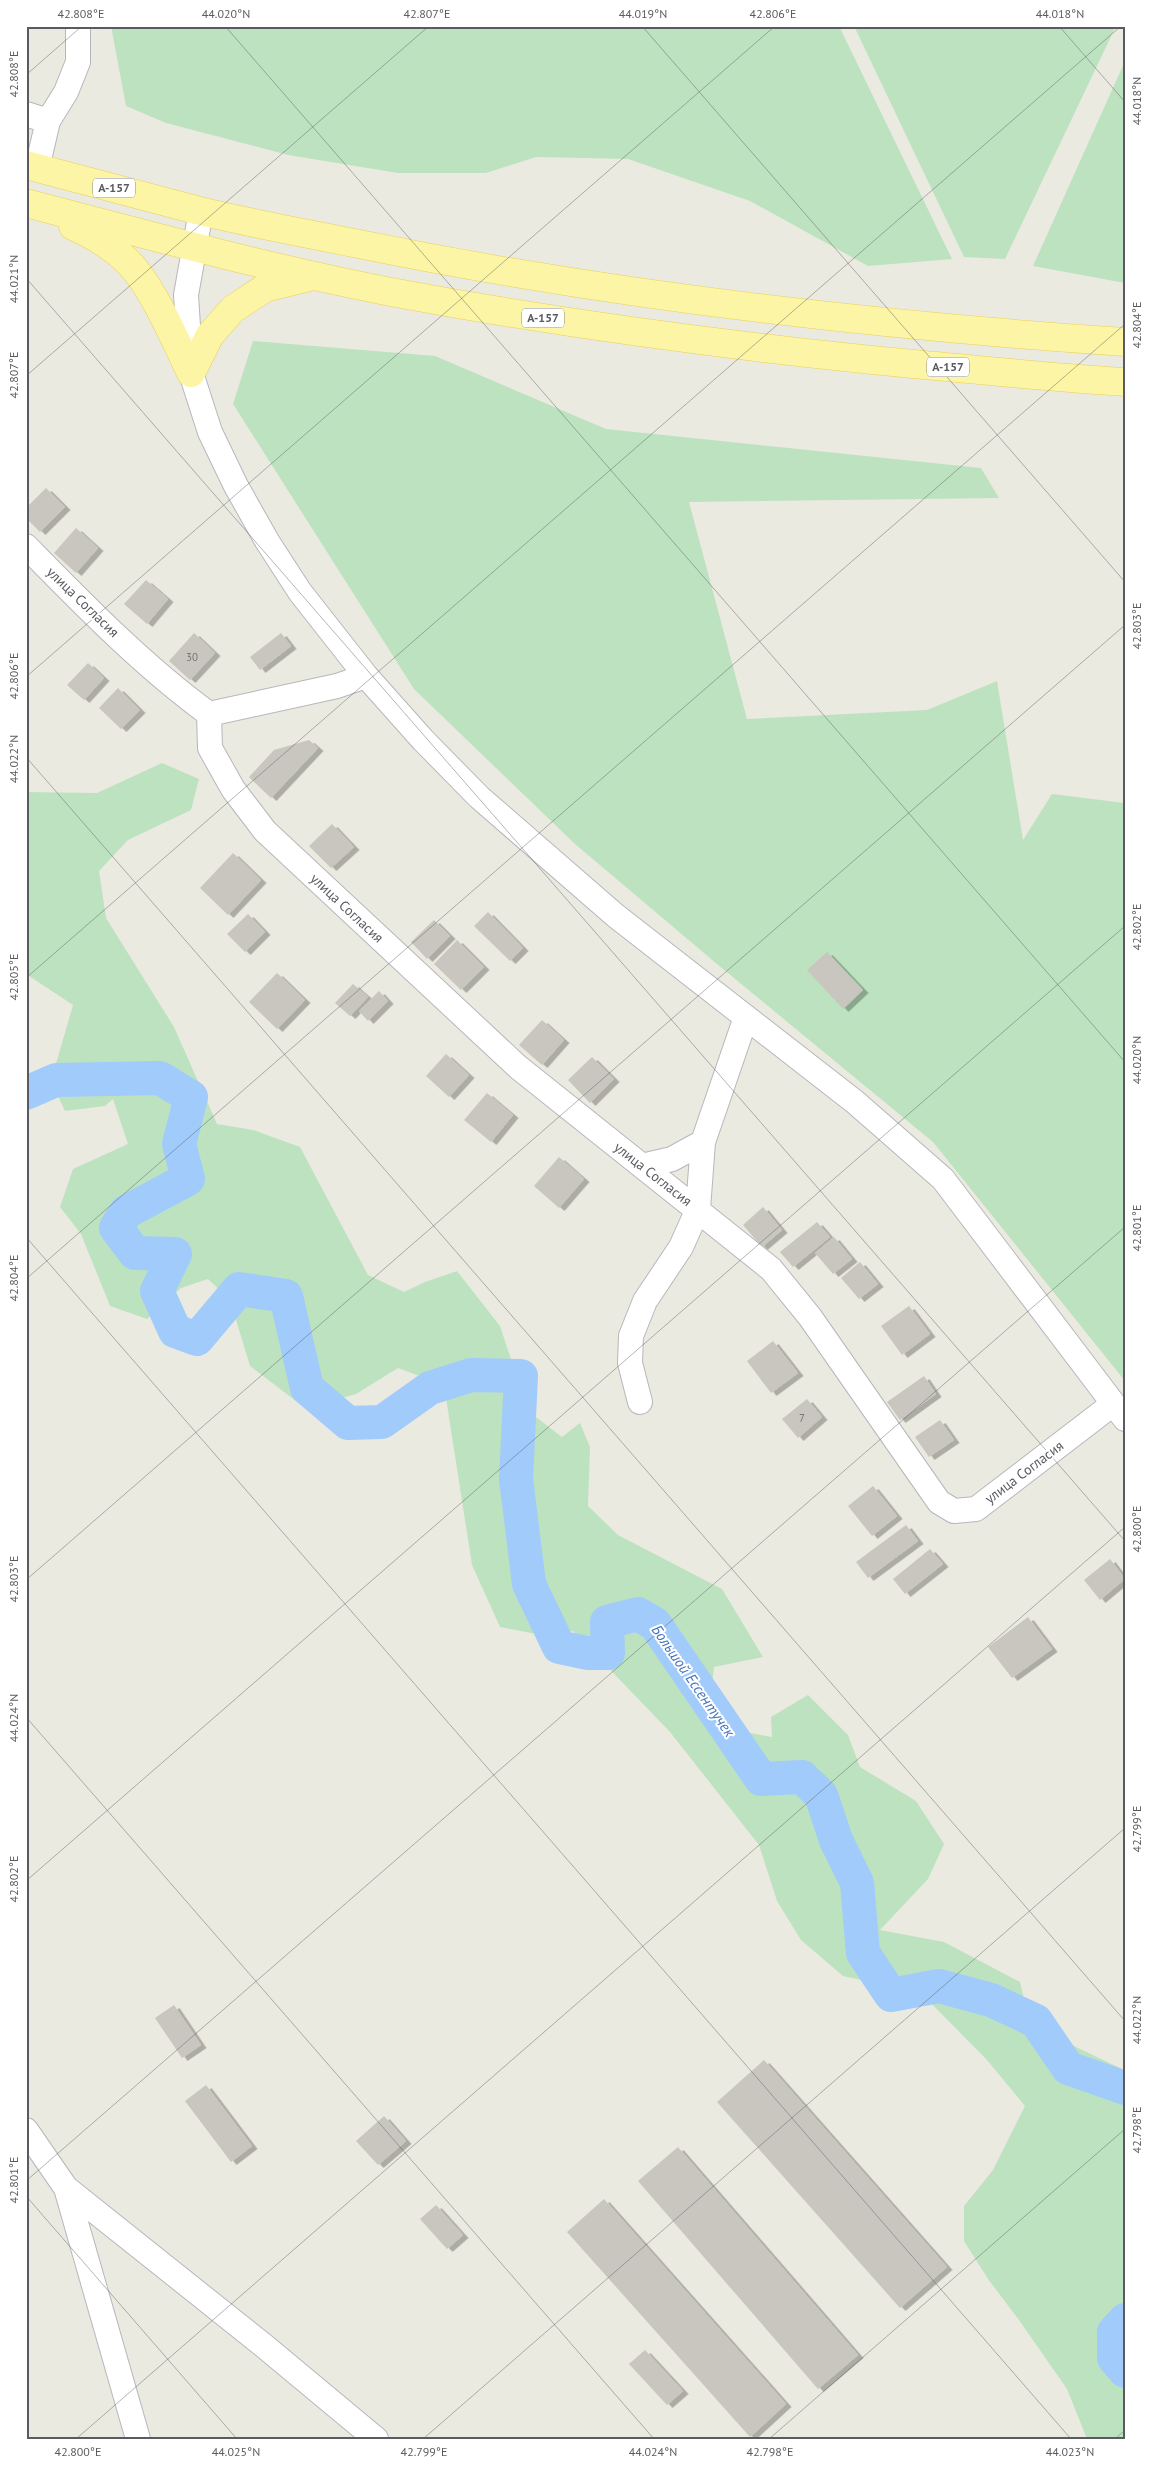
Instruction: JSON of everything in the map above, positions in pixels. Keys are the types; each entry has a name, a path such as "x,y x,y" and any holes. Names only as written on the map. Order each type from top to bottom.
{"main road":[{"name":"А-157","path":"32,166 201,211 454,263 596,286 783,312 972,332 1125,342"},
{"name":"А-157","path":"26,204 194,248 316,276 391,292 557,320 771,351 1125,382"},
{"path":"26,204 96,236 129,263 153,299 192,373"},
{"path":"192,373 210,335 233,309 265,288 316,276"}],"street":[{"path":"32,166 37,118 66,92 78,62 78,26"},
{"path":"201,211 186,294 192,373 210,432 236,486 267,541 300,592 366,676 423,740 479,797 616,916 855,1102 943,1180 1119,1411"},
{"name":"улица Согласия","path":"26,546 87,608 170,685 209,714 210,748 233,789 265,831 518,1067 771,1269 810,1317 938,1502 954,1511 976,1509 1119,1411"},
{"path":"209,714 337,686 366,676"},
{"path":"640,1402 630,1363 631,1336 645,1301 681,1247 698,1210 703,1142 746,1017"},
{"path":"642,1166 672,1159 703,1142"},
{"path":"26,2130 66,2188 264,2345 376,2439"},
{"path":"66,2188 138,2439"}],"green space":[{"path":"111,26 839,26 952,259 868,266 750,201 628,159 536,157 486,173 398,173 288,155 166,123 126,106"},
{"path":"854,26 1116,26 1005,259 964,257"},
{"path":"1125,61 1125,283 1033,266"},
{"path":"253,341 435,356 606,429 981,468 999,498 689,502 747,719 927,710 997,681 1023,840 1052,794 1125,803 1125,1381 933,1142 575,844 414,689 233,404"},
{"path":"162,763 199,779 191,810 128,840 99,871 106,918 174,1027 217,1124 253,1130 300,1147 368,1275 404,1292 425,1282 457,1271 500,1326 528,1411 562,1437 580,1423 590,1447 588,1506 618,1535 722,1589 763,1657 714,1667 711,1694 727,1729 772,1737 771,1717 808,1695 848,1735 860,1767 916,1801 944,1844 928,1879 880,1930 944,1942 1020,1982 1029,2020 1076,2047 1120,2068 1125,2078 1125,2439 1087,2439 1067,2389 988,2279 964,2241 964,2206 993,2170 1025,2106 987,2060 921,1993 843,1976 801,1940 777,1901 759,1845 670,1732 573,1631 546,1636 500,1627 472,1565 444,1385 398,1368 356,1394 305,1408 250,1366 230,1300 208,1279 181,1288 147,1319 110,1306 81,1234 60,1207 73,1169 128,1144 113,1099 105,1106 65,1111 51,1081 73,1005 26,974 26,792 97,793"}],"building":[{"path":"46,488 65,507 40,532 26,518 26,508"},
{"path":"76,528 98,548 76,573 54,553"},
{"path":"146,580 168,599 147,624 124,604"},
{"path":"194,633 215,653 190,680 169,661"},
{"path":"281,633 291,646 260,670 250,657"},
{"path":"88,663 104,678 84,700 67,685"},
{"path":"118,688 140,710 121,729 99,708"},
{"path":"309,740 318,748 271,798 249,777 274,750"},
{"path":"332,824 354,847 331,868 309,846"},
{"path":"233,853 261,880 228,915 200,888"},
{"path":"488,912 523,948 510,961 474,926"},
{"path":"248,914 265,932 245,952 227,934"},
{"path":"434,920 450,936 427,959 411,942"},
{"path":"457,940 484,967 461,990 434,964"},
{"path":"827,952 863,990 843,1009 807,970"},
{"path":"277,973 305,1000 277,1029 249,1002"},
{"path":"353,984 368,997 350,1016 335,1003"},
{"path":"379,991 388,1001 368,1021 359,1011"},
{"path":"542,1020 564,1040 542,1065 519,1045"},
{"path":"446,1054 469,1075 449,1097 426,1076"},
{"path":"592,1057 614,1079 590,1103 568,1080"},
{"path":"487,1093 513,1115 491,1142 464,1120"},
{"path":"559,1157 584,1179 559,1208 534,1186"},
{"path":"763,1207 782,1230 762,1247 743,1225"},
{"path":"817,1222 830,1237 793,1267 780,1252"},
{"path":"834,1237 852,1259 833,1274 815,1253"},
{"path":"860,1262 878,1284 859,1299 841,1278"},
{"path":"909,1306 930,1334 902,1355 881,1326"},
{"path":"773,1341 798,1373 771,1393 747,1361"},
{"path":"924,1376 936,1394 900,1420 887,1402"},
{"path":"807,1399 822,1417 798,1438 782,1419"},
{"path":"940,1420 954,1440 929,1457 915,1437"},
{"path":"873,1486 897,1516 872,1536 848,1506"},
{"path":"906,1525 918,1541 868,1578 856,1562"},
{"path":"930,1549 943,1564 905,1594 893,1579"},
{"path":"1110,1559 1125,1579 1100,1600 1084,1580"},
{"path":"1028,1617 1052,1649 1012,1678 988,1647"},
{"path":"174,2005 201,2045 182,2058 155,2018"},
{"path":"764,2060 947,2267 900,2308 717,2102"},
{"path":"206,2085 252,2146 231,2162 185,2101"},
{"path":"384,2116 406,2141 378,2165 356,2141"},
{"path":"678,2147 858,2355 818,2389 638,2181"},
{"path":"604,2199 786,2404 750,2437 567,2232"},
{"path":"436,2205 463,2235 447,2249 420,2219"},
{"path":"645,2350 683,2391 667,2405 629,2364"}],"waterway":[{"name":"Большой Ессентучек","path":"26,1093 56,1080 160,1078 191,1097 179,1144 188,1179 126,1212 116,1228 135,1253 175,1254 157,1291 175,1331 197,1339 239,1289 286,1296 307,1388 348,1423 382,1422 430,1388 471,1375 521,1376 516,1479 529,1584 559,1647 587,1653 608,1653 607,1622 638,1614 655,1624 761,1779 802,1777 821,1795 836,1840 857,1883 863,1953 891,1995 939,1986 991,2000 1036,2021 1068,2068 1125,2088"},
{"name":"Большой Ессентучек","path":"1125,2320 1114,2332 1114,2358 1125,2371"}]}
